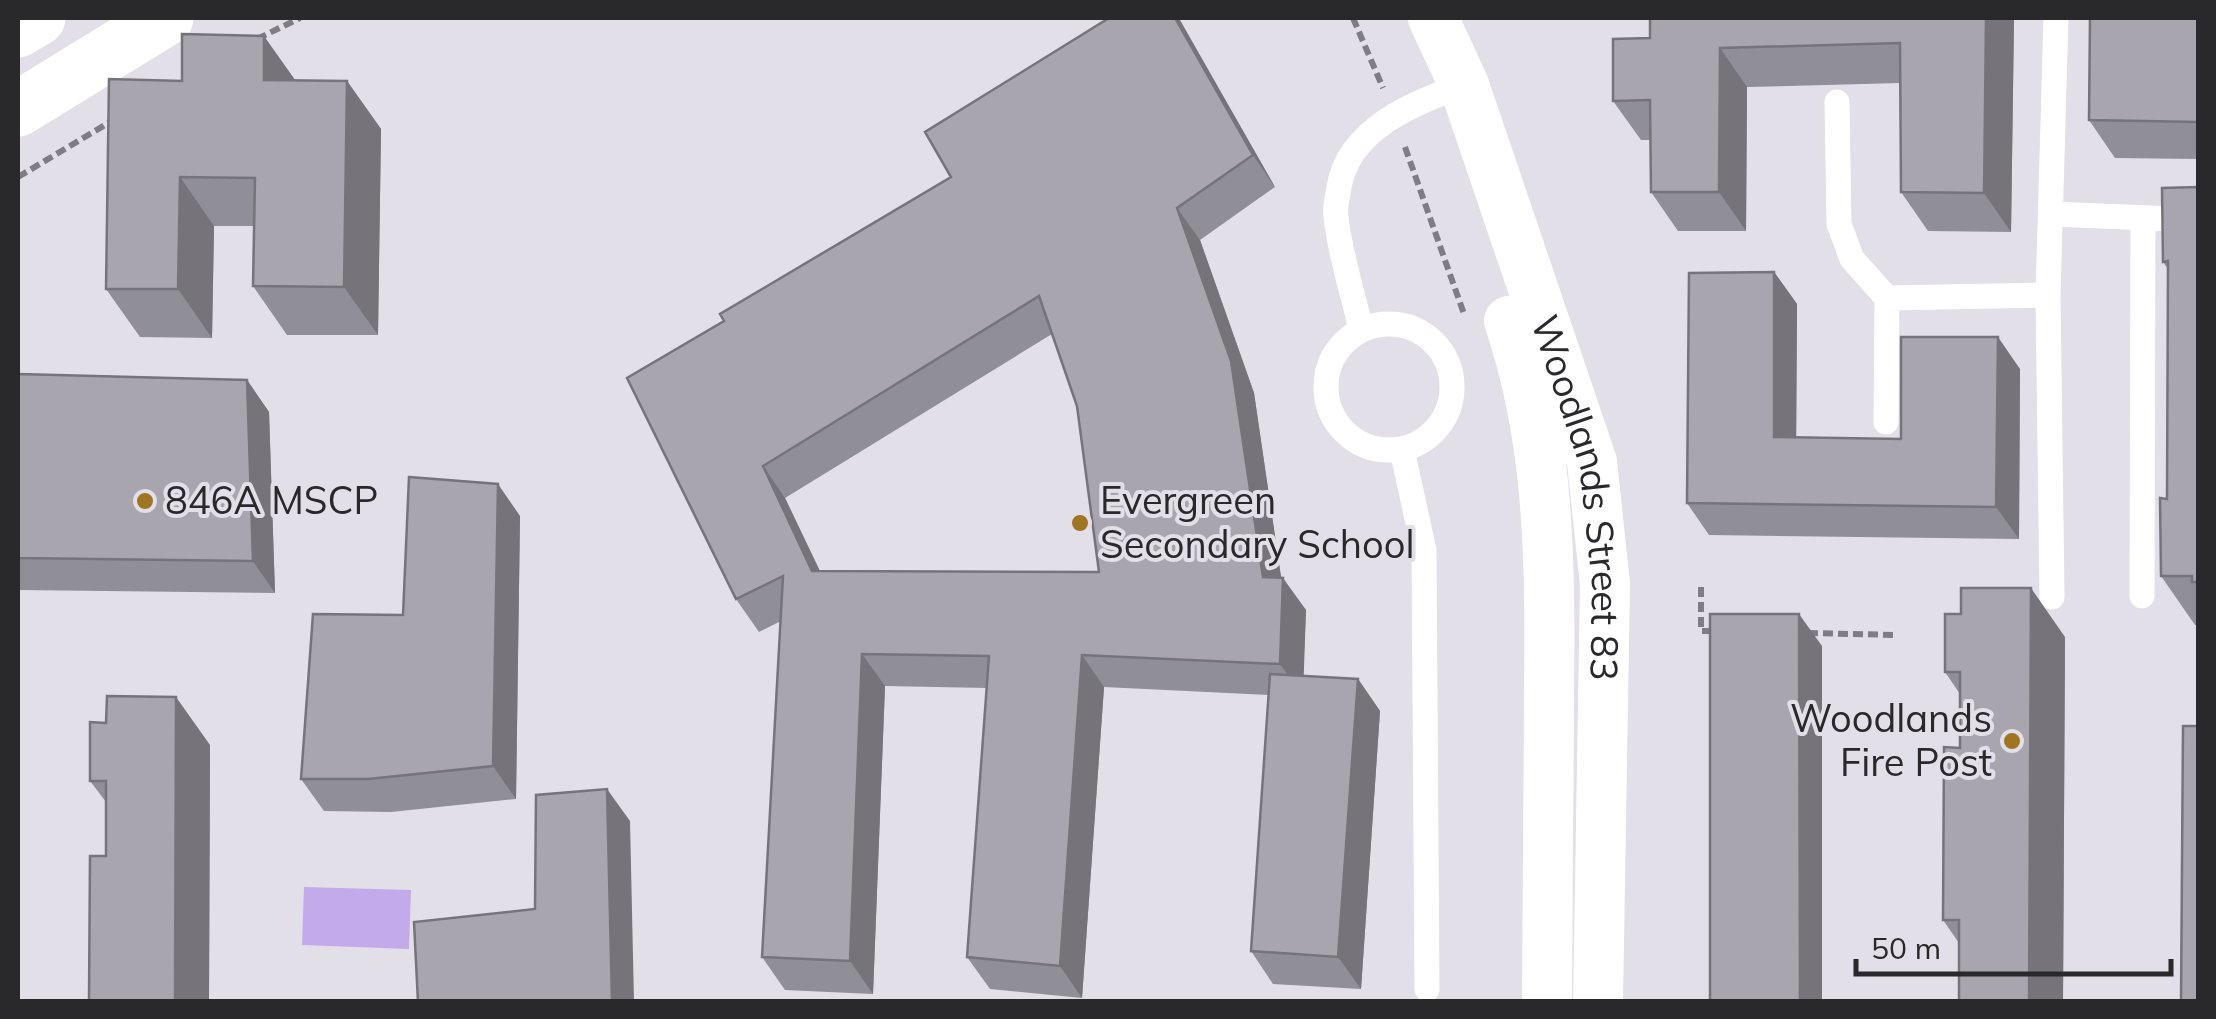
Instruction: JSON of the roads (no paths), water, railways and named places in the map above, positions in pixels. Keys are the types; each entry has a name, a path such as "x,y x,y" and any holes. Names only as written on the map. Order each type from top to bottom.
{"main road":[{"path":"18,30 38,18"},
{"path":"18,109 166,18"}],"street":[{"name":"Woodlands Street 83","path":"1396,18 1431,99 1528,376 1542,467 1577,582 1598,1002"},
{"name":"Woodlands Street 83","path":"1431,99 1433,18"},
{"name":"Woodlands Street 83","path":"1547,1002 1577,582"}],"lane":[{"path":"2052,597 2048,296 2056,18"},
{"path":"1361,330 1335,213 1342,170 1353,148 1431,99"},
{"path":"1837,102 1840,224 1852,258 1887,298 1886,422"},
{"path":"2052,214 2198,220"},
{"path":"2142,596 2143,218"},
{"path":"1887,298 2048,296"},
{"path":"1382,324 1403,325 1423,332 1439,347 1450,367 1453,388 1444,419 1422,442 1402,450 1362,446 1345,434 1333,418 1326,378 1332,358 1361,330 1382,324"},
{"path":"1402,450 1424,550 1427,989"}],"place":[{"name":"846A MSCP","path":"145,501"},
{"name":"Evergreen Secondary School","path":"1080,523"},
{"name":"Woodlands Fire Post","path":"2012,741"}]}
